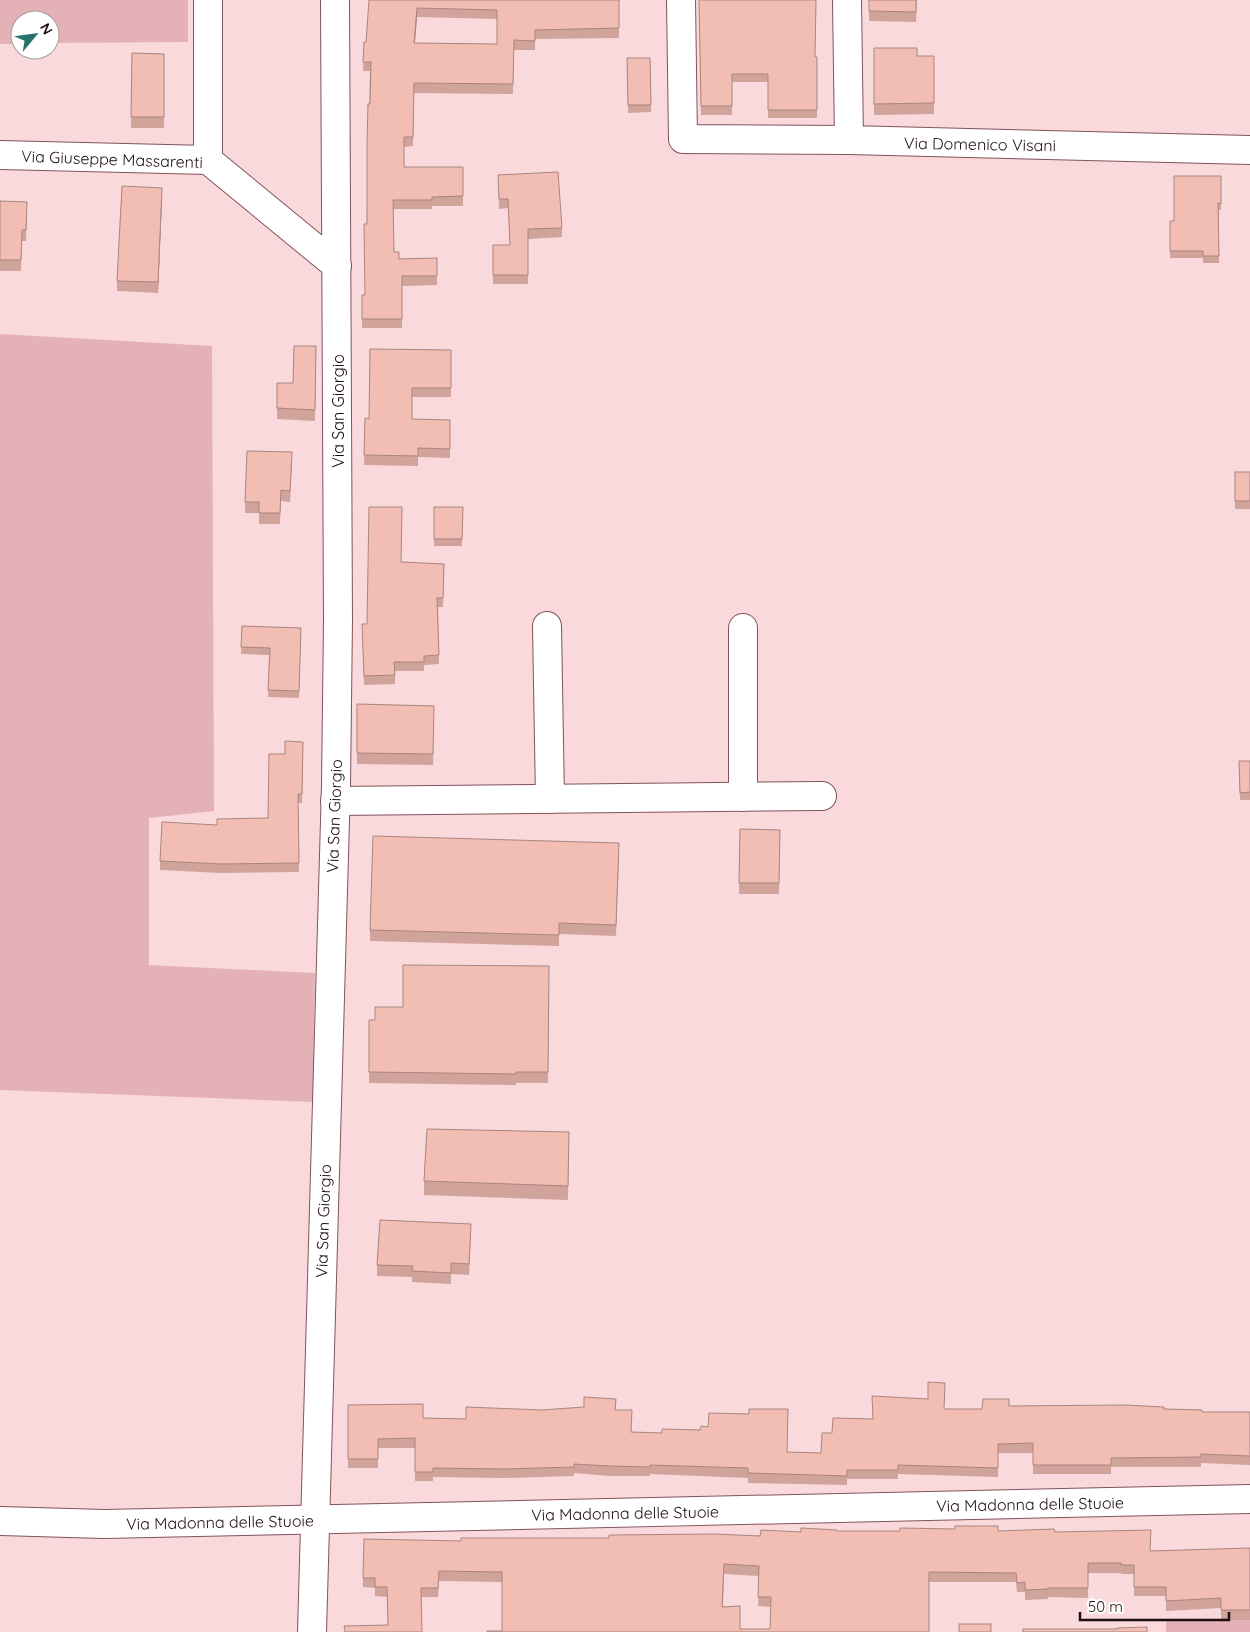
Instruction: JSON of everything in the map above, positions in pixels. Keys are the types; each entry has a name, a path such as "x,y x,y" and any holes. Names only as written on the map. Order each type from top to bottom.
{"street":[{"path":"208,0 208,160"},
{"name":"Via San Giorgio","path":"312,1632 335,801 338,620 335,0"},
{"name":"Via Domenico Visani","path":"680,0 683,140 849,140 1250,150"},
{"path":"847,0 849,140"},
{"name":"Via Giuseppe Massarenti","path":"0,155 208,160 337,266"},
{"path":"547,626 550,799"},
{"path":"743,628 743,797"},
{"path":"335,801 822,796"},
{"name":"Via Madonna delle Stuoie","path":"0,1522 104,1524 1250,1499"}],"shaded area":[{"path":"0,0 188,0 188,42 60,43 60,10 10,10 10,44 0,44"},
{"path":"0,334 212,346 214,811 149,818 149,965 315,973 313,1102 0,1090"},
{"path":"1166,1620 1250,1620 1250,1632 1166,1632"}],"building":[{"path":"369,0 619,0 619,28 535,30 535,41 514,40 513,84 414,83 413,137 404,137 404,167 463,167 463,196 432,197 432,200 393,200 394,252 399,252 399,259 437,258 437,276 402,276 402,319 362,319 362,295 365,295 364,224 367,224 367,143 371,62 363,62 364,42 366,42","holes":["417,8 497,10 497,44 414,43"]},
{"path":"699,0 816,0 815,57 817,57 817,110 768,110 768,74 732,74 732,106 701,106"},
{"path":"869,0 916,0 916,12 869,11"},
{"path":"874,48 917,48 917,56 934,56 934,103 874,104"},
{"path":"132,53 164,54 164,117 131,117"},
{"path":"627,58 650,58 651,105 628,105"},
{"path":"558,172 562,228 528,229 528,275 493,275 493,245 510,245 508,199 499,199 498,175"},
{"path":"1174,176 1221,176 1221,204 1218,203 1219,256 1203,256 1203,251 1170,251 1170,221 1174,221"},
{"path":"122,186 162,188 158,282 117,281"},
{"path":"0,201 27,202 26,230 22,230 21,260 0,260"},
{"path":"294,346 316,346 315,410 277,408 277,383 293,383"},
{"path":"370,349 451,350 451,388 412,388 412,419 450,420 450,449 418,448 418,456 364,455 365,418 369,419"},
{"path":"247,451 292,452 290,491 281,490 280,513 259,513 259,502 245,502"},
{"path":"1235,472 1250,472 1250,501 1235,501"},
{"path":"369,507 402,507 401,562 444,564 443,598 437,598 439,655 424,656 424,662 394,662 395,675 364,676 362,624 367,624"},
{"path":"434,507 463,507 462,539 434,539"},
{"path":"242,626 301,628 299,691 268,690 270,648 241,647"},
{"path":"357,704 434,706 433,754 357,753"},
{"path":"285,741 303,742 302,794 298,794 299,863 221,864 160,861 162,822 217,825 217,819 268,818 269,754 285,754"},
{"path":"1239,761 1250,761 1250,792 1240,793"},
{"path":"740,829 780,830 779,883 739,883"},
{"path":"373,836 619,843 616,925 559,923 559,935 370,930"},
{"path":"403,965 549,966 548,1072 516,1072 516,1074 369,1072 369,1020 375,1020 375,1007 403,1007"},
{"path":"427,1129 569,1132 568,1186 424,1181"},
{"path":"380,1220 471,1224 469,1264 451,1263 451,1273 412,1271 413,1266 377,1265"},
{"path":"928,1382 945,1383 944,1409 982,1409 983,1399 1009,1399 1009,1406 1126,1405 1202,1410 1202,1412 1250,1412 1250,1456 1201,1454 1201,1457 1111,1458 1111,1465 1033,1465 1033,1443 998,1444 998,1468 898,1465 898,1470 847,1470 847,1476 748,1473 748,1468 574,1464 574,1467 504,1469 433,1468 433,1472 415,1472 415,1438 378,1439 378,1459 348,1459 348,1405 423,1404 423,1418 466,1419 466,1407 542,1410 584,1407 584,1397 616,1399 615,1410 632,1410 631,1432 662,1433 662,1429 700,1430 701,1426 708,1427 709,1413 749,1414 749,1409 788,1409 787,1452 821,1453 822,1433 832,1433 833,1418 873,1419 872,1396 928,1399"},
{"path":"955,1526 998,1526 998,1531 1054,1529 1055,1532 1151,1530 1150,1551 1250,1548 1250,1610 1221,1610 1221,1598 1166,1601 1166,1587 1134,1587 1134,1565 1088,1563 1088,1588 1025,1590 1025,1582 1017,1583 1016,1573 929,1572 929,1632 487,1632 502,1631 502,1572 439,1571 438,1588 421,1588 422,1632 345,1632 344,1626 388,1625 387,1587 375,1587 375,1578 363,1578 364,1539 461,1541 461,1538 609,1538 609,1535 715,1534 760,1536 761,1530 801,1532 801,1528 837,1531 900,1531 900,1528 955,1529","holes":["724,1564 759,1566 758,1597 771,1597 770,1629 740,1629 740,1606 722,1607"]},
{"path":"959,1624 991,1624 991,1632 959,1632"},
{"path":"1147,1627 1147,1632 1023,1632 1023,1629 1117,1629"}]}
